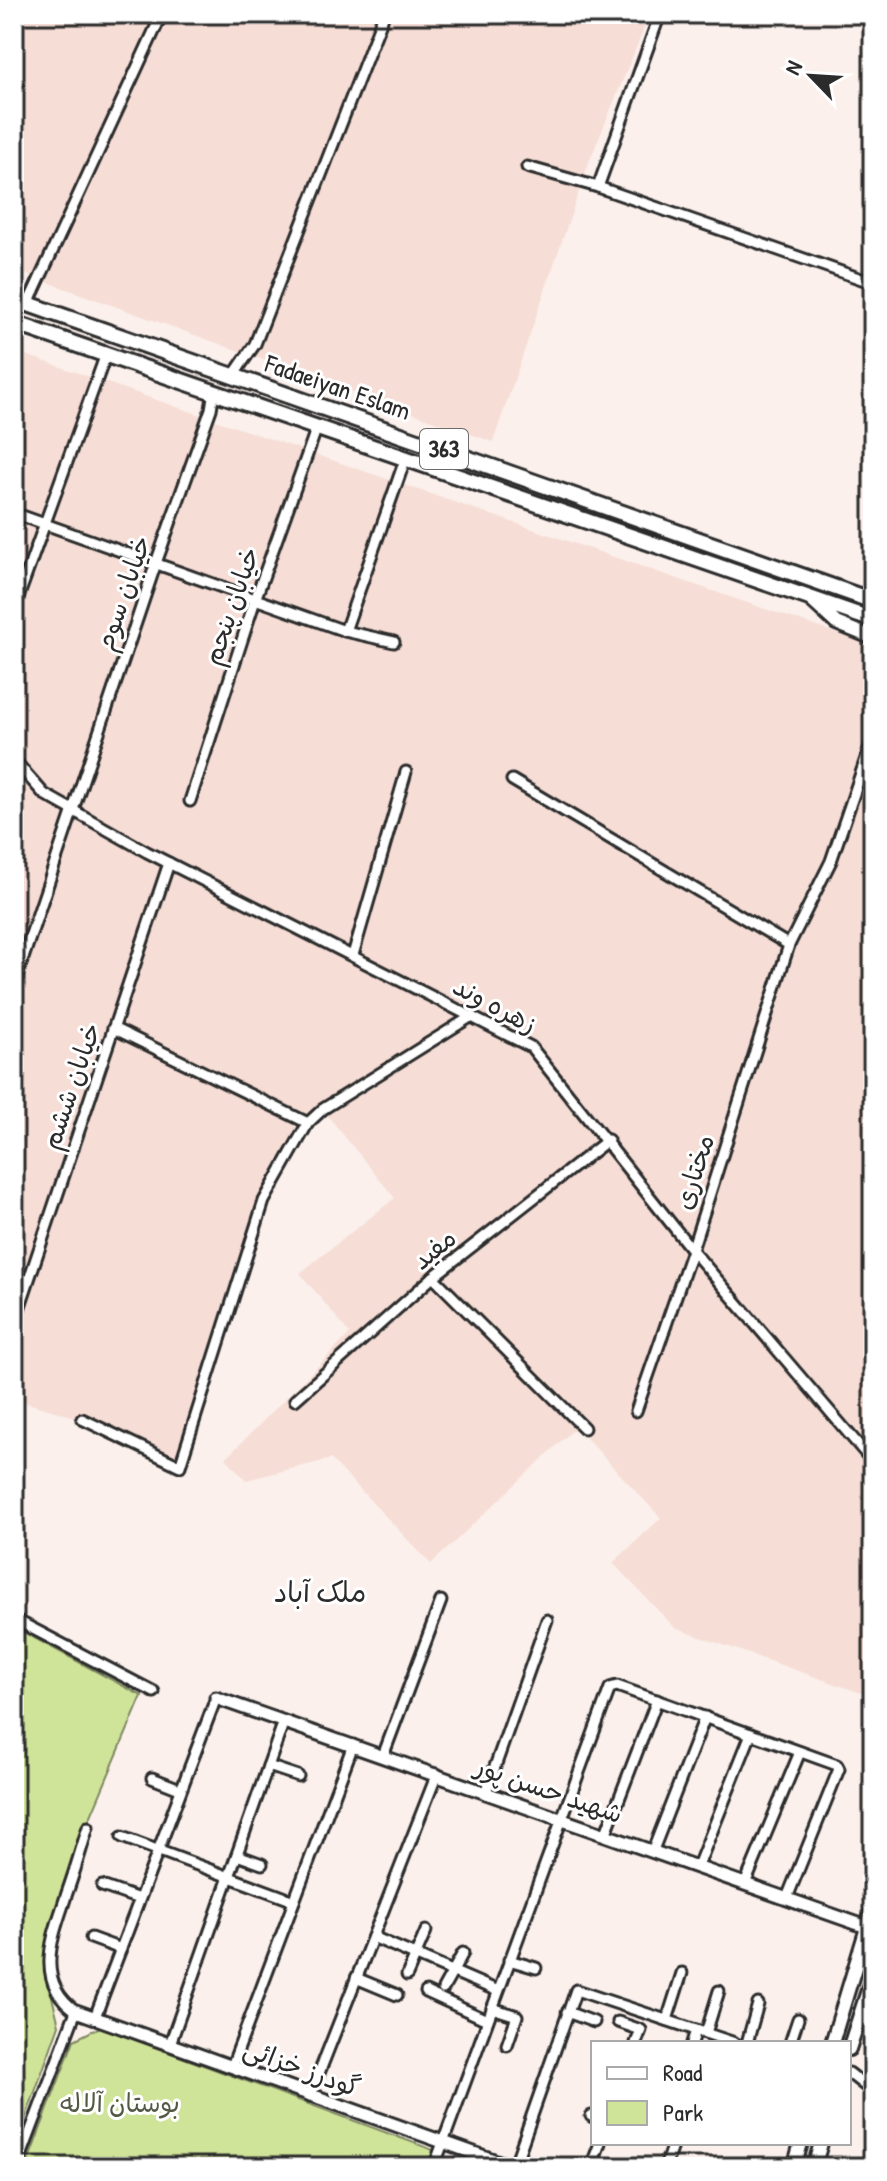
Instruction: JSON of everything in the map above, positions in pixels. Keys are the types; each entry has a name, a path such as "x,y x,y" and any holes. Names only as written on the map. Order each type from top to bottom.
{"main road":[{"name":"Fadaeiyan Eslam","path":"21,302 873,601"},
{"name":"Fadaeiyan Eslam","path":"17,325 873,620"},
{"path":"805,595 836,623 873,638"},
{"path":"833,2041 873,1908"},
{"path":"851,2043 873,1977"},
{"path":"794,2167 800,2145"},
{"path":"814,2167 820,2145"}],"street":[{"path":"21,302 162,14"},
{"path":"233,376 255,344 384,14"},
{"path":"598,187 660,14"},
{"path":"527,167 598,187 873,283"},
{"path":"14,609 106,354"},
{"name":"خیابان سوم","path":"14,985 211,409 214,391"},
{"name":"خیابان پنجم","path":"190,801 255,600 317,427"},
{"path":"345,631 406,457"},
{"path":"14,513 345,631 394,642"},
{"name":"مختاری","path":"636,1411 692,1250 789,945 831,861 873,738"},
{"name":"زهره وند","path":"14,760 44,794 169,863 531,1047 608,1140 692,1250 873,1462"},
{"path":"353,955 406,772"},
{"path":"512,780 789,945"},
{"name":"خیابان ششم","path":"14,1324 169,863"},
{"path":"82,1419 180,1466 264,1201 308,1123 323,1109 472,1016"},
{"path":"113,1028 308,1123"},
{"name":"مفید","path":"295,1400 433,1277 608,1140"},
{"path":"433,1277 584,1428"},
{"path":"383,1756 441,1601"},
{"path":"14,1619 154,1692"},
{"path":"486,1792 547,1620"},
{"path":"434,2167 613,1686 838,1767 787,1898"},
{"name":"شهید حسن پور","path":"216,1698 219,1696 867,1927"},
{"path":"95,2017 216,1698"},
{"path":"606,1833 657,1700"},
{"path":"653,1850 705,1717"},
{"path":"170,2044 284,1721"},
{"path":"698,1866 751,1734"},
{"path":"232,2066 353,1745"},
{"path":"745,1884 800,1752"},
{"path":"268,1766 298,1776"},
{"path":"310,2096 437,1774"},
{"path":"152,1778 180,1789"},
{"path":"17,2167 76,2011 62,2001 55,1990 49,1960 56,1926 88,1827"},
{"path":"122,1837 294,1901"},
{"path":"237,1855 262,1864"},
{"path":"102,1886 139,1899"},
{"path":"407,1975 426,1931"},
{"path":"373,1937 498,1991"},
{"path":"91,1938 121,1949"},
{"path":"443,1989 463,1953"},
{"path":"509,1960 536,1968"},
{"path":"667,2020 682,1973"},
{"path":"356,1978 397,1995"},
{"path":"514,2167 576,1990 726,2041"},
{"path":"694,2041 719,1991"},
{"path":"426,1992 487,2020"},
{"path":"748,2041 758,2004"},
{"path":"492,2008 517,2016 507,2045"},
{"name":"گودرز خزائی","path":"76,2011 514,2167"},
{"path":"567,2012 594,2022"},
{"path":"791,2041 798,2019"},
{"path":"618,2022 641,2030 637,2041"},
{"path":"851,2075 873,2092"},
{"path":"591,2167 599,2145"},
{"path":"665,2167 672,2145"}],"shaded area":[{"path":"14,14 650,14 589,162 493,442 14,270"},
{"path":"14,351 873,646 873,1697 675,1628 613,1563 661,1518 576,1427 431,1564 331,1459 246,1480 226,1458 350,1334 300,1273 395,1198 323,1110 308,1123 264,1201 180,1466 82,1419 14,1399"}],"green space":[{"path":"14,1627 142,1696 87,1825 49,1936 44,1965 59,2025 14,2150"},
{"name":"بوستان آلاله","path":"100,2027 436,2151 430,2167 26,2167 74,2040"}],"district":[{"name":"ملک آباد","path":"320,1592"}]}
